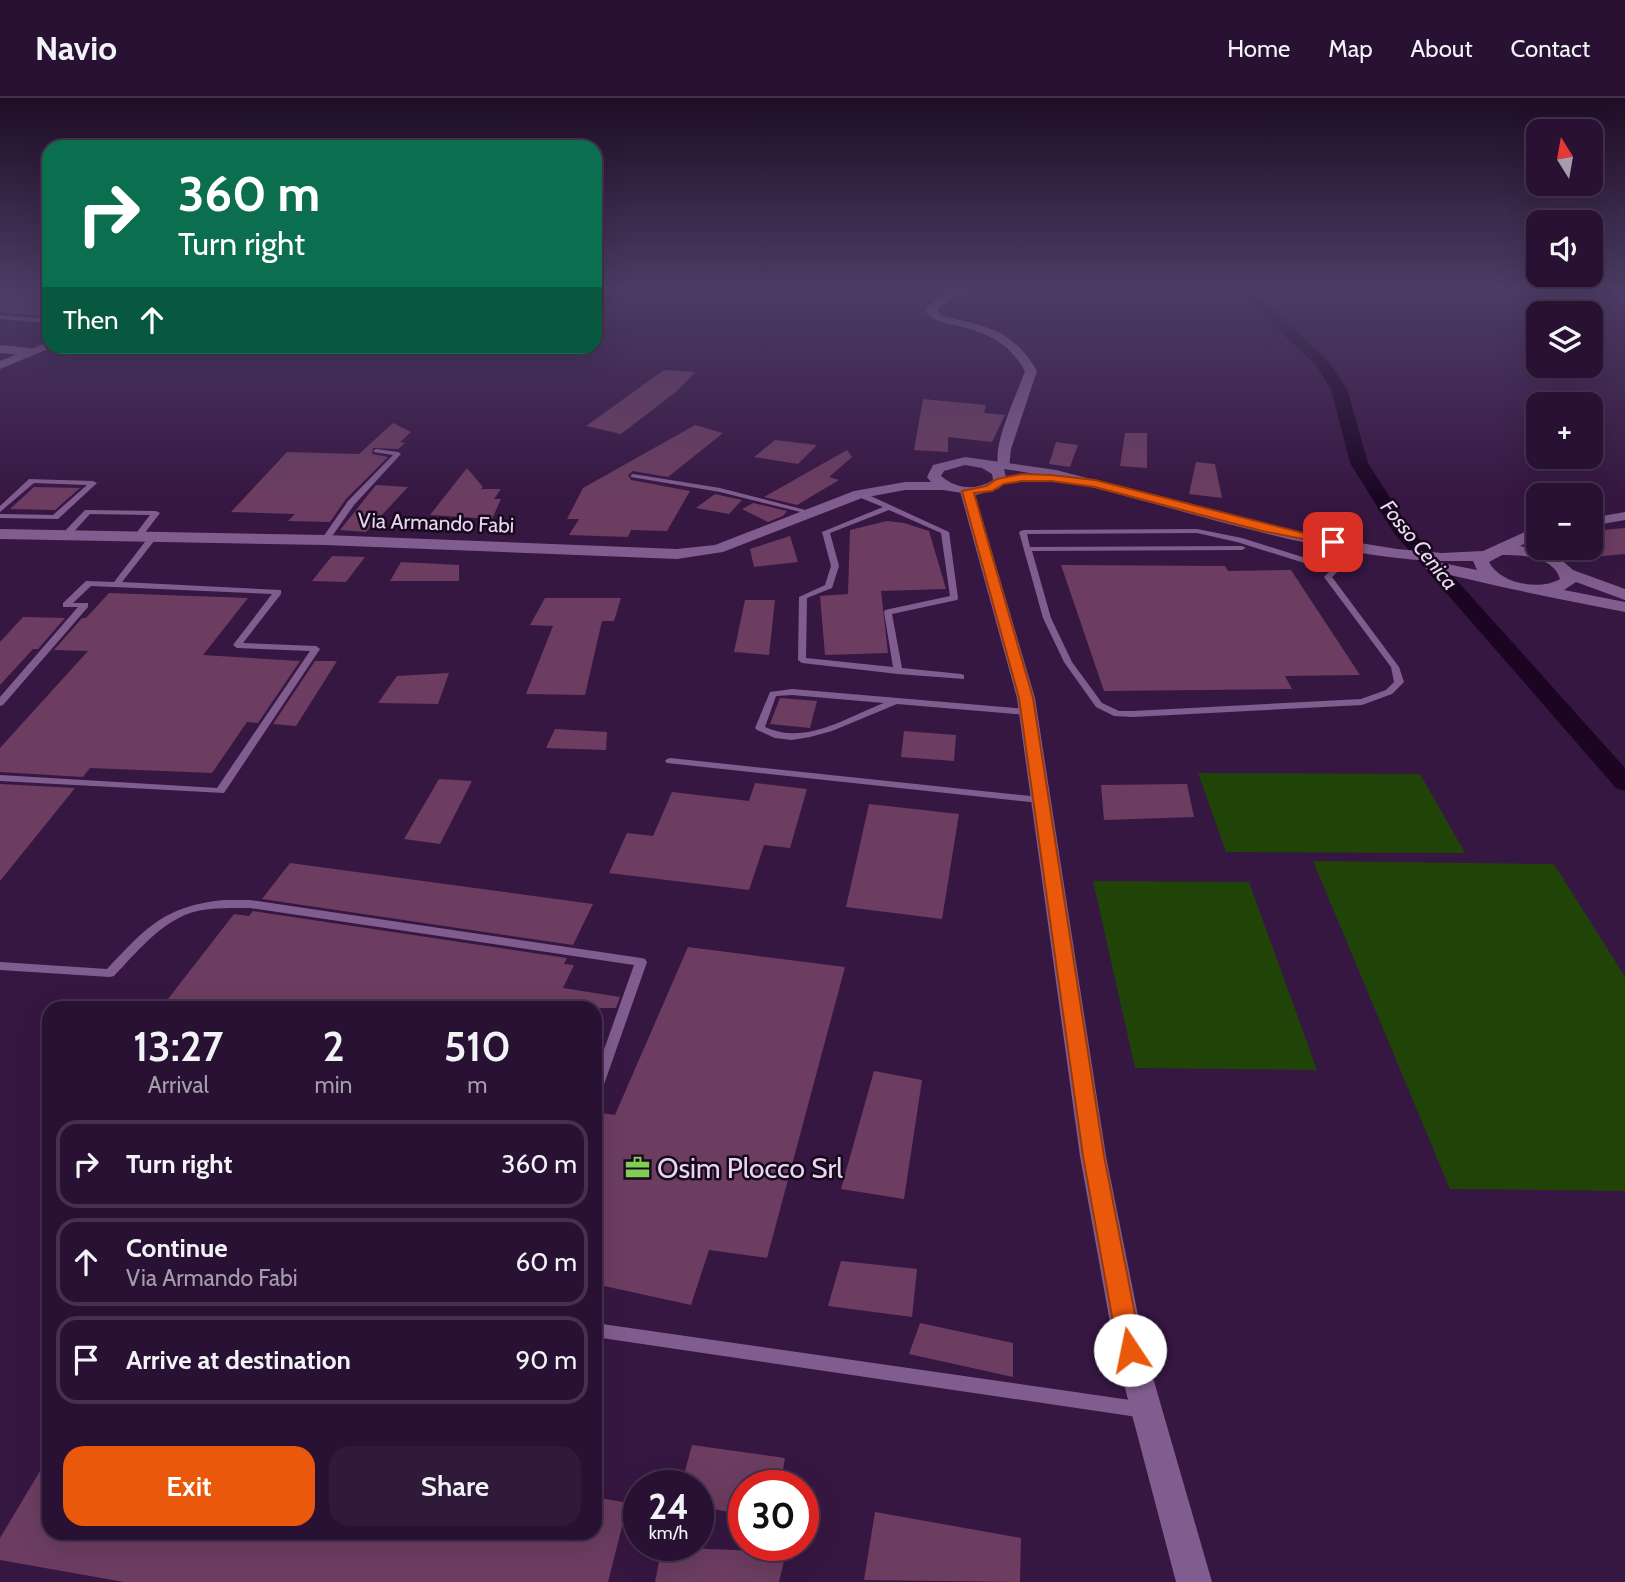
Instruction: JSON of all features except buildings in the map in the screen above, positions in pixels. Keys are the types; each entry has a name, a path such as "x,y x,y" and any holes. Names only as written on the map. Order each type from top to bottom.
{"street":[{"path":"1004,465 1004,449 1031,371 1023,358"},
{"path":"859,494 886,478 945,464 965,461 1004,465 1055,473 1262,527 1400,553 1540,590 1625,607"},
{"path":"945,464 934,472 934,477 956,489 1004,617 1028,712 1093,1156 1130,1350 1194,1582"},
{"path":"986,464 999,472 1000,481"},
{"path":"859,494 905,486 988,489 1000,481 1034,477 1095,484"},
{"name":"Via Armando Fabi","path":"0,534 325,540 677,554 718,549 859,494"},
{"path":"1603,520 1625,516"},
{"path":"1359,547 1415,562 1454,566 1502,550 1526,537"},
{"path":"1502,550 1526,552"},
{"path":"1484,556 1482,567 1497,579"},
{"path":"1555,560 1568,574 1625,595"},
{"path":"1540,590 1563,586 1569,581 1568,574"}],"lane":[{"path":"325,540 351,503 398,454 376,451"},
{"path":"633,475 733,493 813,513"},
{"path":"0,510 32,481 93,483 55,517 0,516"},
{"path":"859,494 945,532 954,598 888,612 898,671"},
{"path":"889,507 826,532 835,566 829,586 803,597 802,660 961,677"},
{"path":"66,535 88,512 156,513 146,536 116,584"},
{"path":"1335,570 1239,540 1197,531 1023,532 1047,618 1068,662 1099,705 1117,713 1323,706 1362,702 1389,692 1399,682 1395,667 1328,577 1359,547"},
{"path":"1027,549 1242,548"},
{"path":"0,703 85,605 66,605 89,583 278,592 237,645 316,649 220,791 0,778"},
{"path":"896,701 828,730 775,735 760,728 773,694 781,692 896,701 1028,712"},
{"path":"670,761 1040,800"},
{"path":"0,965 110,973 159,923 188,910 215,903 250,904 641,962 602,1073"},
{"path":"602,1331 1146,1410"}],"green space":[{"path":"1198,773 1420,774 1465,853 1226,852"},
{"path":"1313,861 1554,864 1625,977 1625,1191 1450,1189"},
{"path":"1093,881 1249,882 1317,1070 1135,1068"}],"waterway":[{"name":"Fosso Cenica","path":"1318,358 1339,389 1359,463 1401,529 1625,783"}],"place":[{"name":"Osim Plocco Srl","path":"637,1168"}],"route":[{"path":"1130,1350 1093,1156 1026,698 967,491 988,489 1011,478 1051,478 1095,484 1262,527 1333,542"}]}
